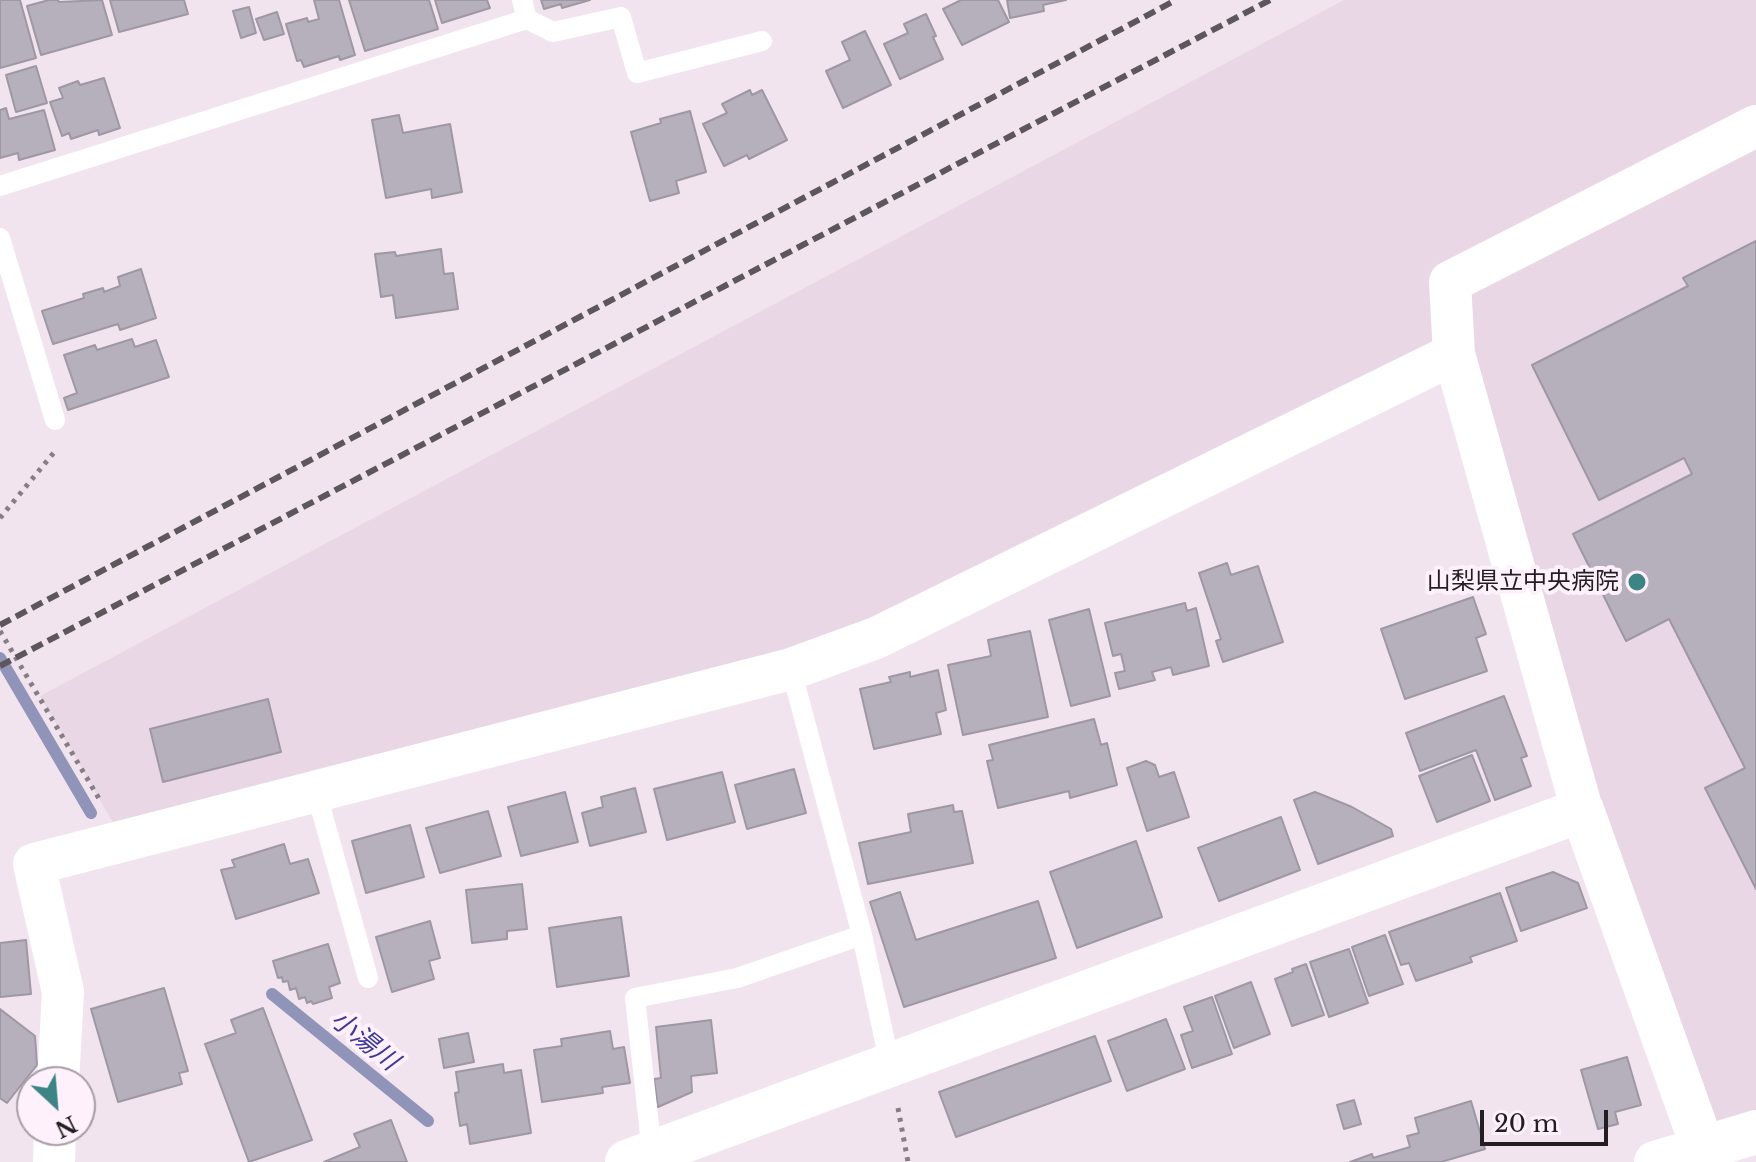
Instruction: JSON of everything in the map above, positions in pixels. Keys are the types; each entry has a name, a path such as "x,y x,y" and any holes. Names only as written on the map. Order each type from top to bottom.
{"street":[{"path":"1704,1155 1582,810 1454,354 1450,282 1756,126"},
{"path":"59,1066 63,992 34,864 791,669 876,638 1319,413 1454,354"},
{"path":"639,1157 1582,810"},
{"path":"1655,1162 1704,1155 1756,1132"}],"lane":[{"path":"0,186 525,10 553,32 621,17 637,73 762,41"},
{"path":"0,238 55,420"},
{"path":"791,669 862,935 890,1065"},
{"path":"316,791 368,978"},
{"path":"639,1157 635,998 737,978 862,935"}],"path":[{"path":"0,518 61,444 55,420"},
{"path":"0,631 125,840"},
{"path":"890,1065 908,1162"}],"shaded area":[{"path":"1344,0 1756,0 1756,1132 1703,1148 1454,354 876,638 125,840 40,696"}],"building":[{"path":"0,0 20,0 36,58 0,68"},
{"path":"49,0 102,0 112,35 41,55 27,6"},
{"path":"110,0 184,0 188,14 119,32"},
{"path":"314,0 339,0 355,55 340,60 339,56 304,67 301,60 297,61 286,24 307,18 308,22 319,19"},
{"path":"349,0 429,0 438,29 365,51"},
{"path":"435,0 487,0 490,8 442,23"},
{"path":"541,0 590,0 562,8 561,4 544,9"},
{"path":"961,0 998,0 1009,22 962,45 943,9"},
{"path":"1007,0 1066,0 1043,5 1044,11 1010,18"},
{"path":"249,7 256,33 241,38 233,11"},
{"path":"277,12 284,34 264,40 256,19"},
{"path":"926,14 943,59 900,79 884,44 908,33 904,24"},
{"path":"865,31 891,85 843,108 826,71 850,60 842,42"},
{"path":"36,66 47,103 16,112 6,75"},
{"path":"104,78 120,128 99,135 98,130 71,139 69,133 62,136 50,102 63,98 59,88 78,81 80,85"},
{"path":"750,90 752,95 762,90 787,140 749,159 747,155 724,166 703,124 727,113 722,104"},
{"path":"6,108 9,119 44,110 55,150 19,160 18,153 0,158 0,110"},
{"path":"690,111 706,172 676,181 679,193 650,201 631,132 661,123 660,119"},
{"path":"399,115 403,133 450,124 462,192 432,198 431,189 386,198 372,120"},
{"path":"1756,241 1756,889 1705,788 1745,768 1669,619 1626,641 1573,534 1692,474 1684,458 1599,500 1532,365 1688,286 1683,278"},
{"path":"441,249 444,274 453,273 458,309 396,318 393,295 381,297 375,254 395,252 396,256"},
{"path":"141,269 156,318 120,330 118,324 53,344 42,311 84,298 83,294 103,288 104,292 120,286 118,277"},
{"path":"132,339 135,347 156,340 169,377 68,410 64,398 77,393 64,355 95,345 97,350"},
{"path":"1227,563 1231,575 1258,566 1283,642 1223,662 1216,641 1221,639 1199,573"},
{"path":"1473,597 1486,634 1476,638 1487,671 1405,699 1381,629"},
{"path":"1185,603 1187,611 1196,608 1209,666 1173,675 1171,667 1152,672 1155,680 1119,689 1115,673 1125,671 1121,654 1113,656 1105,623"},
{"path":"1089,609 1110,696 1071,706 1049,620"},
{"path":"1030,631 1048,717 963,735 948,665 991,656 988,640"},
{"path":"938,670 946,710 936,713 941,734 874,749 860,689 891,682 889,677 910,672 910,677"},
{"path":"1504,696 1527,756 1521,758 1531,786 1495,800 1476,750 1420,771 1406,733"},
{"path":"268,699 281,752 163,782 150,729"},
{"path":"1094,719 1101,745 1107,743 1117,785 1070,798 1069,791 998,808 987,761 993,760 989,745"},
{"path":"1472,755 1490,801 1437,822 1419,776"},
{"path":"1146,761 1155,765 1159,777 1174,772 1189,817 1147,831 1127,768"},
{"path":"794,769 806,813 747,829 735,785"},
{"path":"722,772 735,822 667,840 654,789"},
{"path":"635,788 646,832 590,846 582,813 603,807 601,797"},
{"path":"565,792 578,842 521,856 508,807"},
{"path":"1315,792 1352,807 1391,829 1393,836 1318,864 1294,800"},
{"path":"953,805 954,812 962,811 973,863 868,884 859,843 911,832 908,814"},
{"path":"488,811 501,856 440,873 426,828"},
{"path":"1281,817 1300,870 1219,901 1198,848"},
{"path":"410,825 424,877 366,893 352,841"},
{"path":"1136,841 1162,917 1077,948 1050,872"},
{"path":"284,844 290,864 308,859 319,893 236,919 221,870 235,867 232,860"},
{"path":"1553,872 1578,883 1587,908 1521,931 1506,888"},
{"path":"522,884 527,929 507,931 507,939 472,943 466,890"},
{"path":"900,892 916,940 1038,901 1056,958 904,1007 870,902"},
{"path":"1500,893 1517,941 1470,957 1472,962 1416,981 1409,963 1401,965 1389,932"},
{"path":"621,917 629,976 557,987 549,928"},
{"path":"430,921 440,958 429,961 434,979 392,992 376,937"},
{"path":"1385,935 1403,984 1369,996 1352,947"},
{"path":"26,940 31,994 0,997 0,943"},
{"path":"328,944 340,983 329,987 332,998 307,1003 305,997 299,999 296,988 290,990 288,981 278,978 273,961"},
{"path":"1349,949 1368,1003 1329,1017 1310,962"},
{"path":"1306,964 1324,1015 1292,1026 1275,979"},
{"path":"1251,982 1270,1034 1234,1048 1215,996"},
{"path":"164,988 188,1071 179,1073 182,1084 118,1102 91,1009"},
{"path":"1212,997 1232,1054 1192,1068 1181,1035 1193,1031 1184,1007"},
{"path":"263,1008 312,1140 249,1162 205,1044 236,1033 231,1020"},
{"path":"0,1009 35,1036 37,1065 16,1066 16,1092 7,1103 0,1098"},
{"path":"1166,1019 1185,1069 1127,1091 1108,1041"},
{"path":"711,1020 717,1073 691,1076 692,1092 658,1107 654,1079 661,1078 656,1027"},
{"path":"610,1031 613,1049 624,1047 630,1083 602,1087 603,1093 542,1102 534,1050 562,1046 561,1039"},
{"path":"468,1033 474,1062 444,1068 439,1039"},
{"path":"1095,1036 1111,1081 956,1137 939,1092"},
{"path":"1627,1057 1641,1105 1615,1112 1618,1124 1598,1129 1581,1070"},
{"path":"503,1064 504,1073 521,1070 531,1133 470,1144 467,1124 460,1126 455,1093 459,1092 456,1072"},
{"path":"1354,1100 1361,1124 1344,1129 1337,1105"},
{"path":"1471,1101 1485,1149 1441,1162 1350,1162 1372,1154 1373,1158 1410,1147 1407,1136 1419,1133 1415,1118"},
{"path":"391,1120 407,1162 324,1162 360,1147 354,1134"}],"waterway":[{"name":"小湯川","path":"0,658 91,813"},
{"name":"小湯川","path":"272,994 428,1121"}],"railway":[{"path":"0,625 1176,0"},
{"path":"0,666 1270,0"}],"place":[{"name":"山梨県立中央病院","path":"1637,582"}]}
